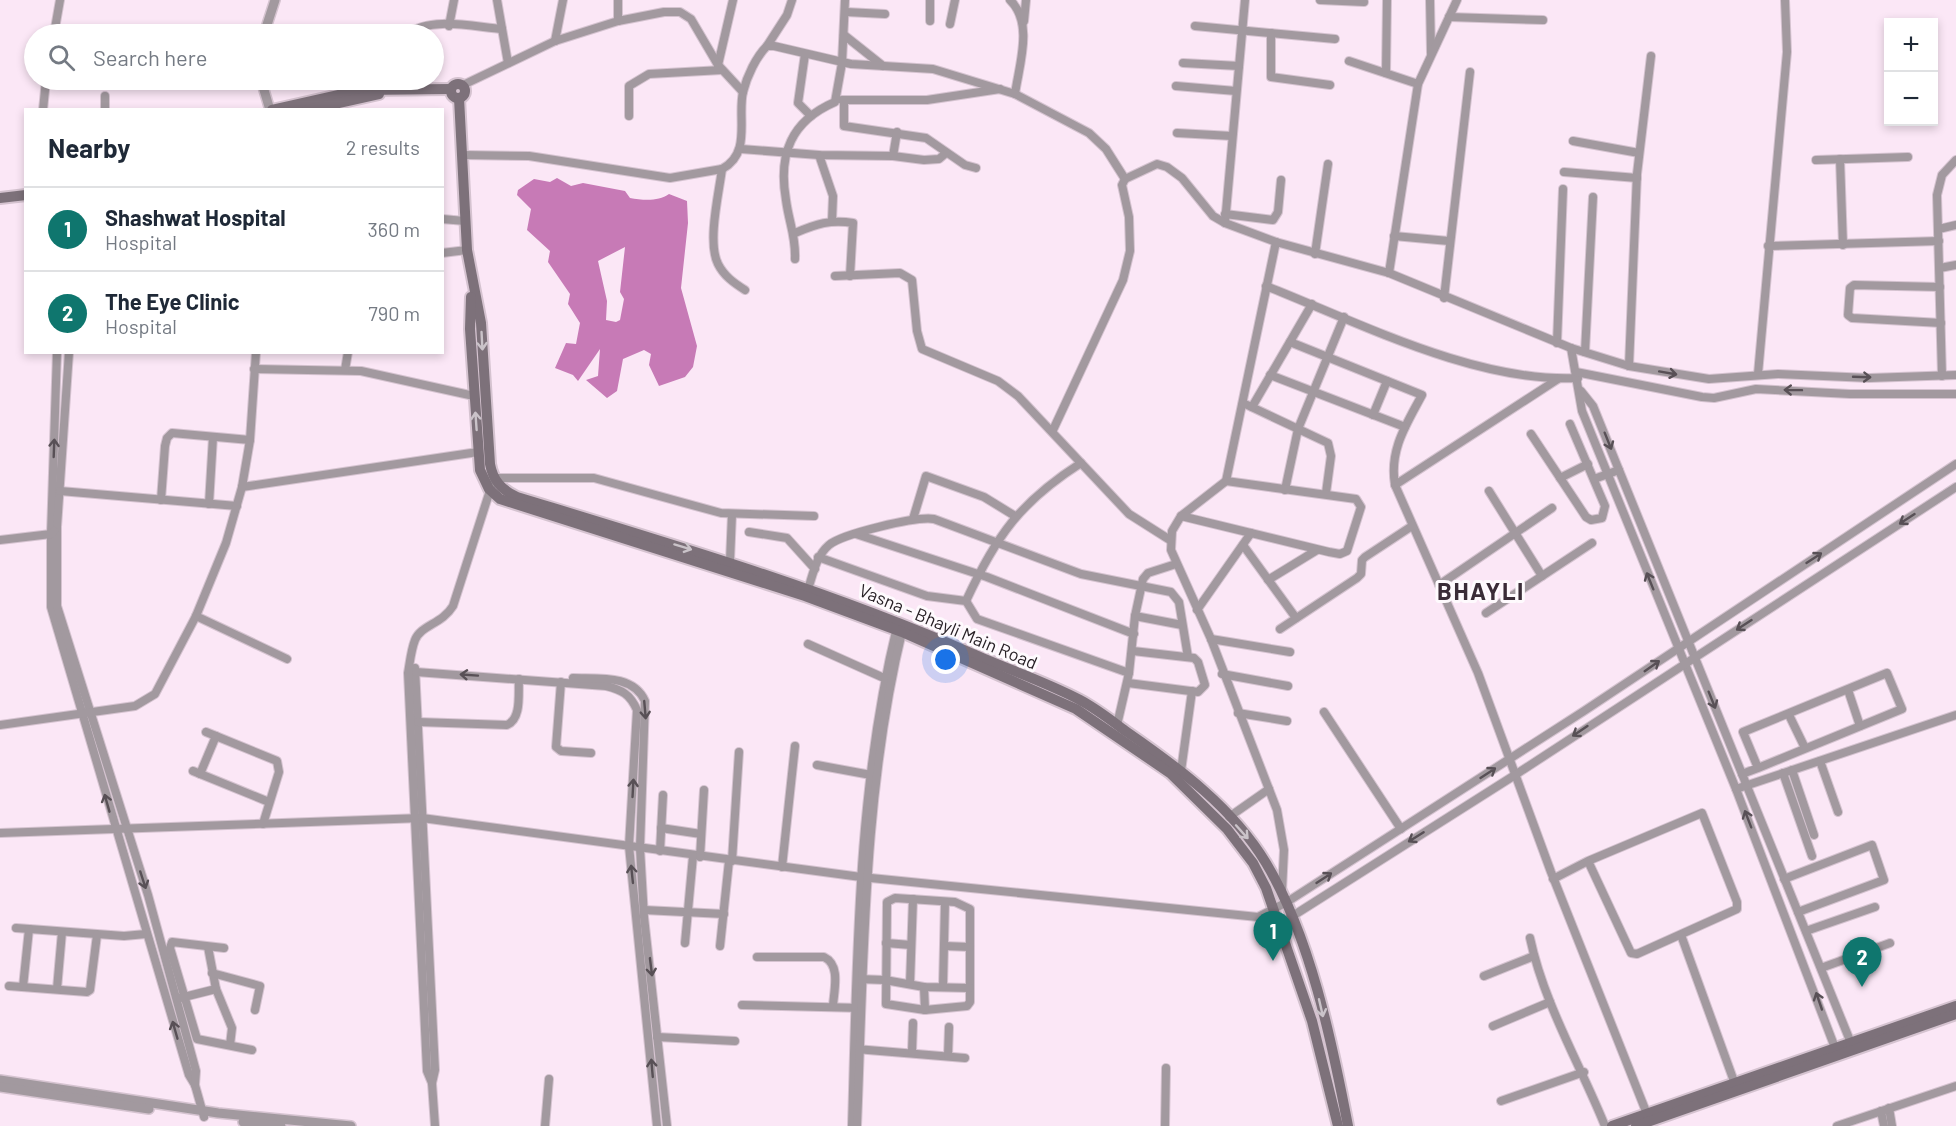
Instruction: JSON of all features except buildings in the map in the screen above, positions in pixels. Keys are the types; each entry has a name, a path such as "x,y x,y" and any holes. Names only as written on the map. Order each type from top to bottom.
{"main road":[{"path":"444,88 451,89 456,84 463,85 466,92 459,98"},
{"path":"451,89 453,96 459,98"},
{"path":"280,108 361,90"},
{"path":"316,108 364,98 384,90"},
{"path":"459,98 466,250 471,284 481,323 490,464 494,478"},
{"path":"0,198 24,195"},
{"path":"0,205 24,202"},
{"path":"471,284 470,330 478,452 480,470 489,489"},
{"name":"Vasna - Bhayli Main Road","path":"494,478 505,491 518,497 730,561 1081,701 1182,771 1229,817 1265,861 1282,891 1316,990 1348,1126"},
{"name":"Vasna - Bhayli Main Road","path":"489,489 500,499 515,506 807,592"},
{"name":"Vasna - Bhayli Main Road","path":"900,627 1077,709 1170,773 1213,814 1253,862 1275,910 1312,1021 1338,1126"},
{"path":"1636,1126 1956,1006"},
{"path":"1852,1046 1956,1014"},
{"path":"1612,1126 1837,1052"}],"street":[{"path":"56,24 60,0"},
{"path":"267,24 275,0"},
{"path":"449,26 454,0"},
{"path":"497,0 508,63"},
{"path":"555,41 563,0"},
{"path":"618,0 618,21"},
{"path":"720,68 732,0"},
{"path":"463,155 529,156 670,177 723,169 730,165 741,149 743,92 754,66 787,15 792,0"},
{"path":"835,102 842,63 845,0"},
{"path":"930,0 930,21"},
{"path":"950,24 955,0"},
{"path":"1010,0 1017,7 1023,25"},
{"path":"1015,94 1026,0"},
{"path":"1225,219 1245,0"},
{"path":"1320,0 1364,2"},
{"path":"1386,73 1387,0"},
{"path":"1430,0 1431,55"},
{"path":"1389,273 1418,84 1457,0"},
{"path":"1758,374 1787,52 1785,0"},
{"path":"463,85 555,41 618,21 664,12 680,12 695,25 720,68 743,92"},
{"path":"846,12 885,14"},
{"path":"1449,17 1543,20"},
{"path":"444,26 502,29"},
{"path":"1195,26 1335,39"},
{"path":"1271,33 1271,77 1330,85"},
{"path":"844,35 884,67"},
{"path":"767,46 842,63 933,69 1002,89 1089,133 1106,149 1129,178"},
{"path":"805,54 798,103 811,116"},
{"path":"1629,366 1637,178 1651,56"},
{"path":"1349,61 1418,84"},
{"path":"1183,63 1239,66"},
{"path":"628,116 629,86 640,78 660,73 720,68"},
{"path":"1444,298 1470,72"},
{"path":"1176,86 1236,91"},
{"path":"795,260 795,233 786,199 785,151 811,116 835,102 844,100 927,100 1002,89"},
{"path":"43,108 45,90"},
{"path":"264,90 270,108"},
{"path":"105,96 105,108"},
{"path":"844,100 844,126 926,138 964,165 976,168"},
{"path":"893,156 897,132"},
{"path":"1177,133 1232,136"},
{"path":"1573,141 1639,153"},
{"path":"741,149 819,155 893,156 924,160 939,159 946,153"},
{"path":"819,155 833,196 832,221"},
{"path":"1816,160 1908,157"},
{"path":"1840,159 1843,245"},
{"path":"1942,376 1937,195 1939,180 1956,160"},
{"path":"1053,430 1123,280 1130,251 1129,217 1121,189 1129,178 1157,164 1167,167 1182,178 1213,216 1225,219 1276,242 1389,273 1444,298 1557,343 1629,366 1702,379 1758,374 1869,378 1956,375"},
{"path":"1314,254 1328,164"},
{"path":"723,169 714,232 715,256 725,275 745,290"},
{"path":"1564,172 1637,178"},
{"path":"1225,219 1273,220 1278,212 1281,180"},
{"path":"1557,343 1563,189"},
{"path":"1585,352 1593,197"},
{"path":"444,219 465,222"},
{"path":"795,233 819,223 832,221 854,223 850,276"},
{"path":"1939,229 1956,225"},
{"path":"1394,236 1449,241"},
{"path":"1768,246 1939,241"},
{"path":"1276,242 1226,481 1181,516 1172,531 1170,540 1176,564 1210,639 1277,810 1283,840 1282,891"},
{"path":"444,253 466,250"},
{"path":"1940,268 1956,265"},
{"path":"835,276 900,273 906,275 912,280 917,331 922,349 998,381 1053,430 1129,513 1170,540"},
{"path":"1940,287 1854,285 1850,288 1848,315 1852,318 1941,323"},
{"path":"1266,286 1457,362 1558,379"},
{"path":"1252,407 1312,304"},
{"path":"1285,490 1298,429 1326,356 1344,317"},
{"path":"1290,342 1422,395 1405,427 1394,455 1395,485 1511,758 1553,879 1647,1114"},
{"path":"1571,348 1582,411 1736,789 1837,1052"},
{"path":"57,354 51,607 84,713 126,828 180,998 197,1039 252,1050"},
{"path":"69,354 57,527 57,606 114,829 189,1075 195,1084 204,1114"},
{"path":"0,725 141,704 155,694 212,581 237,506 250,440 256,354"},
{"path":"345,370 348,354"},
{"path":"254,369 367,372 474,396"},
{"path":"1270,375 1405,427"},
{"path":"1395,485 1558,379 1577,375 1702,398 1714,398 1756,389 1850,394 1956,394"},
{"path":"1373,415 1387,381"},
{"path":"1580,390 1593,406 1852,1046"},
{"path":"1243,403 1328,443 1330,449 1326,494"},
{"path":"1531,434 1586,517 1596,520 1602,518 1605,506 1570,424"},
{"path":"161,500 167,438 172,432 250,440"},
{"path":"209,504 213,437"},
{"path":"242,487 478,452"},
{"path":"966,601 995,543 1015,516 1052,482 1081,463"},
{"path":"1560,478 1588,464"},
{"path":"1258,917 1275,910 1511,758 1956,464"},
{"path":"1594,478 1619,470"},
{"path":"913,519 926,476 984,497 1015,516"},
{"path":"435,1126 432,1083 435,1070 408,673 415,639 422,630 440,622 453,606 494,478 594,478 732,514 814,516"},
{"path":"1181,516 1317,550 1344,554 1361,507 1356,499 1226,481"},
{"path":"0,833 418,818 864,878 1258,917 1280,924 1515,775 1956,487"},
{"path":"60,491 237,506"},
{"path":"1489,491 1542,576"},
{"path":"1439,585 1552,508"},
{"path":"730,561 732,514"},
{"path":"807,592 818,557 837,540 913,519 926,518 942,521 1081,574 1171,592 1176,596 1188,657"},
{"path":"1280,629 1357,578 1361,574 1362,560 1365,557 1412,526"},
{"path":"0,540 51,534 57,527"},
{"path":"749,532 787,538 815,569"},
{"path":"1197,609 1251,533"},
{"path":"856,534 978,575 1134,634"},
{"path":"1486,613 1592,543"},
{"path":"1243,545 1296,618"},
{"path":"1268,580 1317,550"},
{"path":"818,557 927,596 966,601"},
{"path":"1117,725 1130,673 1141,585 1148,573 1176,564"},
{"path":"966,601 977,619 1130,673"},
{"path":"195,616 287,659"},
{"path":"1136,616 1182,626"},
{"path":"864,878 861,851 884,678 900,627"},
{"path":"852,1126 864,878 900,627"},
{"path":"1210,639 1290,652"},
{"path":"808,644 884,678"},
{"path":"1128,683 1192,691 1202,691 1205,685 1198,662 1188,657 1133,651"},
{"path":"412,652 416,672 418,722 418,818"},
{"path":"416,672 612,687 628,694 633,702 637,710 629,846 657,1126"},
{"path":"1742,774 1758,768 1804,748 1902,709 1887,673 1743,732 1758,768"},
{"path":"1222,674 1288,686"},
{"path":"499,678 603,679 633,685 641,692 646,718 642,765 640,848 644,910 668,1126"},
{"path":"418,722 507,725 513,722 516,716 519,679"},
{"path":"561,682 556,747 561,751 591,753"},
{"path":"1848,690 1860,726"},
{"path":"1182,771 1192,691"},
{"path":"1324,712 1401,829"},
{"path":"1238,713 1287,721"},
{"path":"1789,715 1804,748"},
{"path":"1736,789 1956,715"},
{"path":"206,732 277,761 279,772 263,824"},
{"path":"216,736 197,773 269,802"},
{"path":"782,867 795,746"},
{"path":"720,946 739,752"},
{"path":"1820,761 1838,812"},
{"path":"817,765 871,775"},
{"path":"1792,770 1814,835"},
{"path":"1783,773 1812,856"},
{"path":"1229,817 1269,789"},
{"path":"685,943 701,834 704,790"},
{"path":"660,851 663,795"},
{"path":"1553,879 1588,861 1702,813 1737,902 1737,909 1637,954 1631,953 1588,861"},
{"path":"661,828 701,834"},
{"path":"1784,879 1872,845 1884,880 1798,912"},
{"path":"895,898 945,902 964,904 970,909 970,988 967,1006 925,1010 887,1006 885,980 887,902 895,898"},
{"path":"910,984 913,899"},
{"path":"943,987 945,902"},
{"path":"1806,931 1875,907"},
{"path":"644,910 724,914"},
{"path":"16,928 97,935 146,934"},
{"path":"23,987 29,929"},
{"path":"57,989 62,932"},
{"path":"9,986 87,992 90,990 97,935"},
{"path":"1681,935 1735,1084"},
{"path":"1530,938 1550,1002 1584,1072 1605,1126"},
{"path":"886,943 912,945"},
{"path":"1821,969 1890,943"},
{"path":"195,1084 196,1071 171,944 224,948"},
{"path":"208,946 216,989 232,1028 230,1045"},
{"path":"944,946 970,947"},
{"path":"1484,976 1534,956"},
{"path":"757,957 824,957 831,960 835,966 833,1006"},
{"path":"212,973 260,986 255,1010"},
{"path":"860,979 885,980 924,987 970,988"},
{"path":"924,987 925,1010"},
{"path":"167,1001 216,989"},
{"path":"1493,1026 1550,1002"},
{"path":"742,1005 859,1008"},
{"path":"912,1052 913,1023"},
{"path":"948,1056 949,1027"},
{"path":"649,1036 735,1041"},
{"path":"857,1049 965,1058"},
{"path":"857,1049 857,1126"},
{"path":"1165,1126 1166,1068"},
{"path":"1501,1101 1584,1072"},
{"path":"545,1126 549,1079"},
{"path":"0,1080 281,1126"},
{"path":"1837,1126 1956,1086"},
{"path":"0,1088 204,1114 351,1126"},
{"path":"1884,1126 1885,1109"},
{"path":"1885,1109 1892,1126"}],"shaded area":[{"path":"557,178 571,186 583,183 625,191 630,198 635,199 655,199 669,194 687,201 688,223 681,288 697,346 693,367 685,377 659,386 649,365 651,354 644,350 623,359 617,391 607,398 586,380 598,376 600,349 578,381 573,375 555,368 566,343 576,344 580,323 568,304 570,294 548,262 550,251 527,230 531,209 517,195 518,190 534,179 550,182","holes":["625,247 620,292 624,299 620,320 616,322 606,320 607,301 598,261"]}],"place":[{"name":"Shashwat Hospital","path":"1273,961"},
{"name":"The Eye Clinic","path":"1862,987"}],"district":[{"name":"BHAYLI","path":"1481,592"}]}
